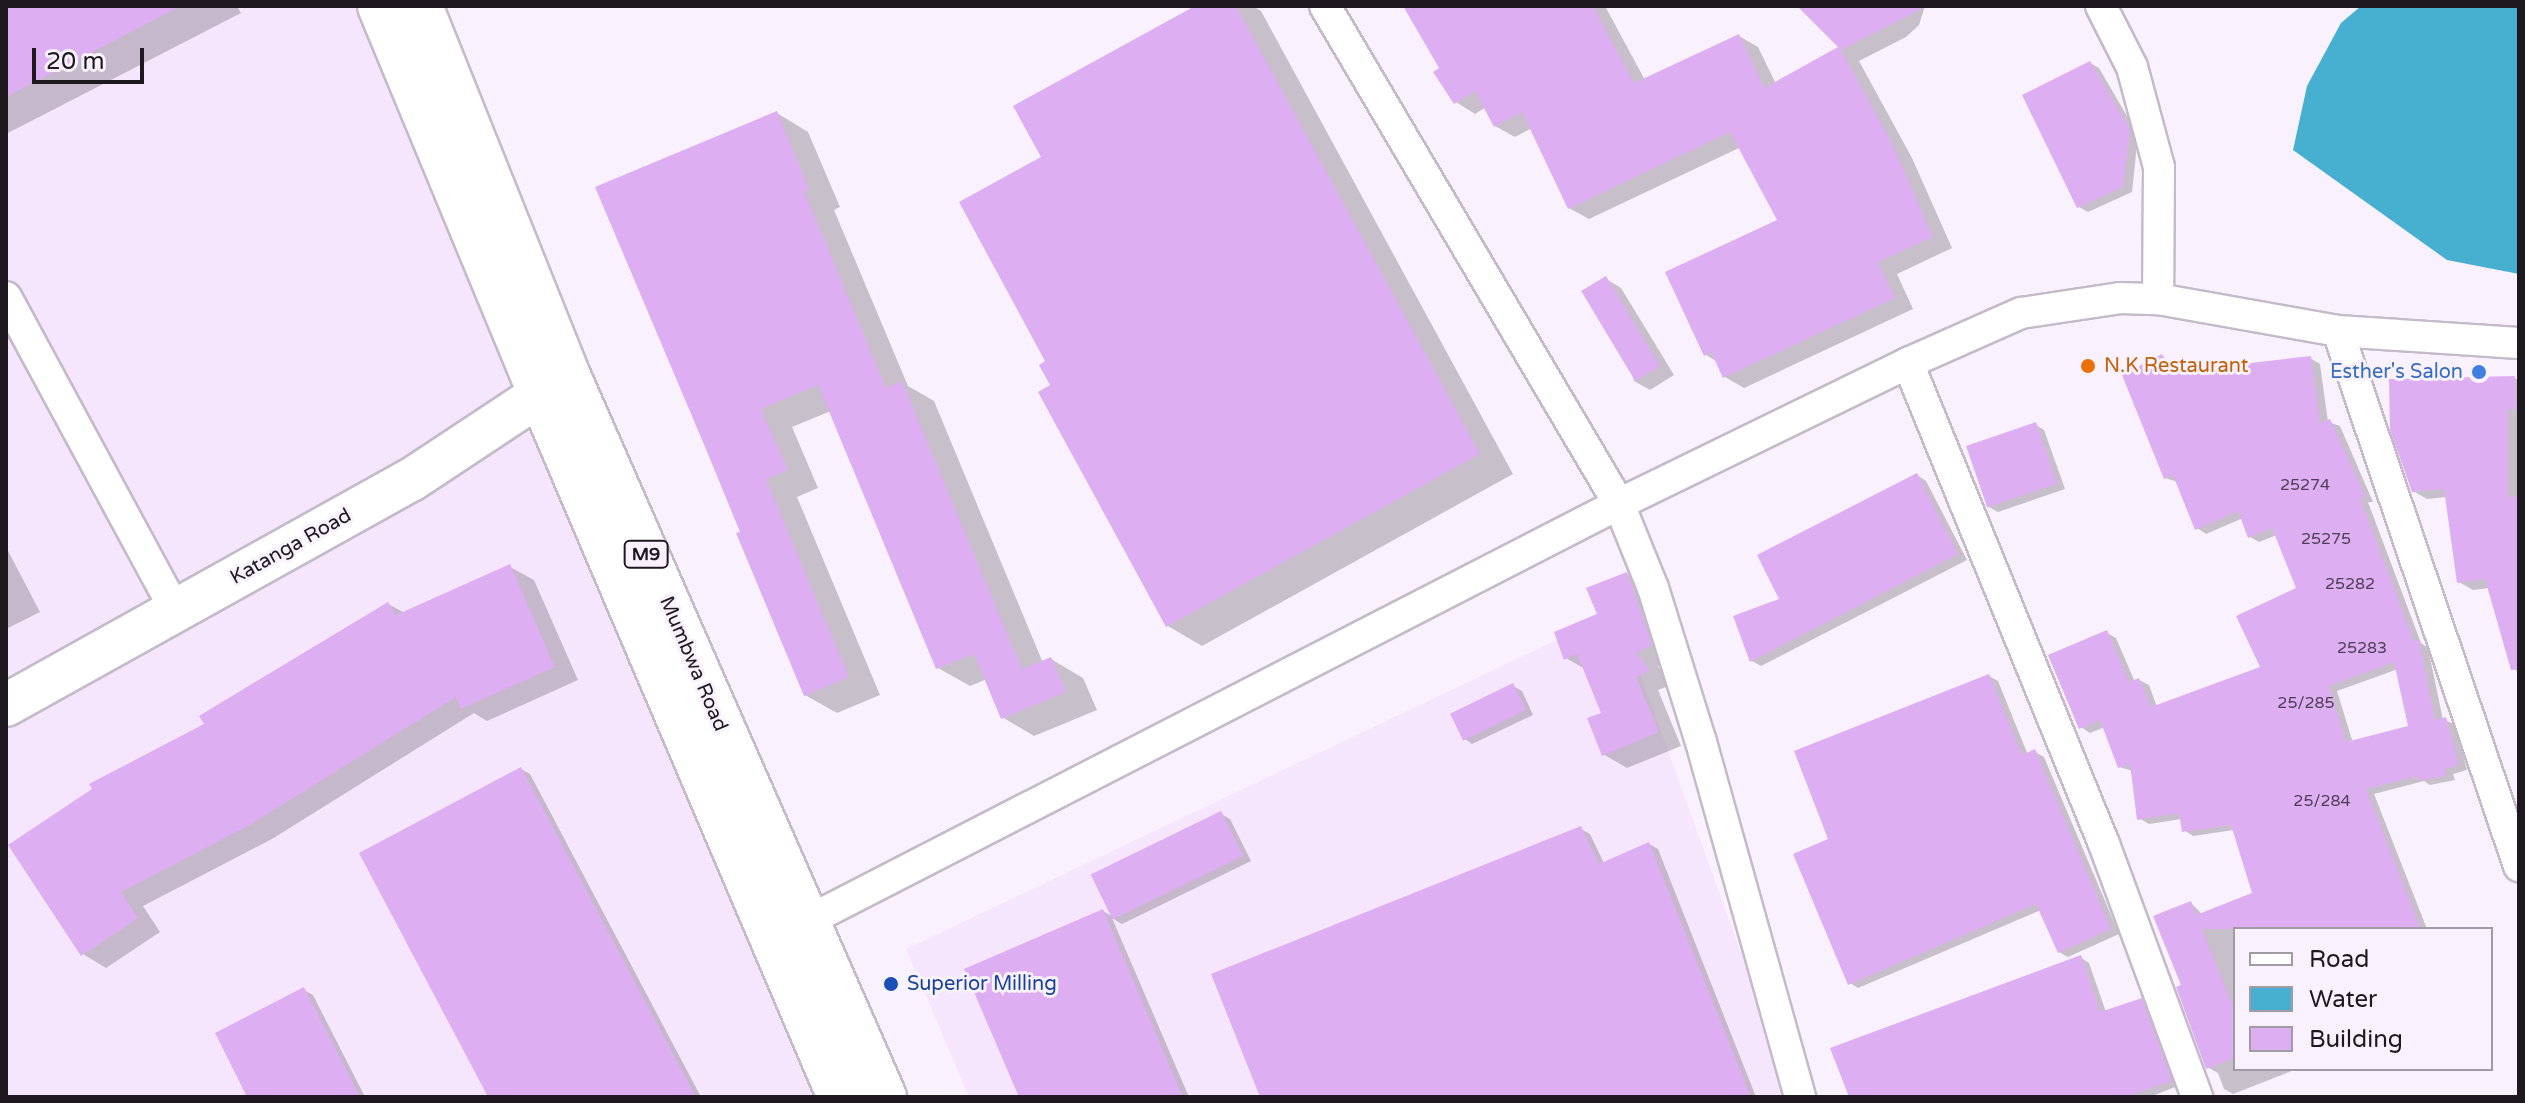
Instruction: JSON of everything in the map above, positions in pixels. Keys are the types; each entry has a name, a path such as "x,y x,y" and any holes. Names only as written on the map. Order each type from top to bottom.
{"main road":[{"name":"Mumbwa Road","path":"380,6 554,384 790,930 884,1097"},
{"name":"Mumbwa Road","path":"420,6 554,384"},
{"name":"Mumbwa Road","path":"790,930 840,1097"}],"street":[{"path":"1325,6 1619,504 1653,588 1701,742 1800,1097"},
{"path":"2101,6 2132,67 2159,167 2158,299"},
{"path":"6,297 176,611"},
{"path":"790,930 1619,504 1908,363 2021,313 2120,298 2158,299 2338,331 2519,343"},
{"path":"2338,331 2519,866"},
{"path":"1908,363 2104,844 2197,1097"},
{"name":"Katanga Road","path":"6,705 411,480 554,384"}],"shaded area":[{"path":"6,6 408,6 848,1097 6,1097"},
{"path":"1561,638 1636,662 1793,1097 969,1097 906,949"}],"water":[{"path":"2361,6 2519,6 2519,274 2447,260 2293,150 2307,86 2341,23"}],"building":[{"path":"6,6 181,6 6,97"},
{"path":"1195,6 1236,6 1480,454 1166,627 1038,392 1050,385 1039,365 1045,361 959,202 1041,157 1013,106"},
{"path":"1403,6 1593,6 1634,83 1739,34 1764,88 1838,47 1797,6 1927,6 1841,50 1893,145 1933,237 1878,262 1895,298 1723,378 1711,352 1704,356 1665,272 1777,220 1730,132 1568,209 1522,112 1494,127 1475,91 1454,104 1433,72 1439,68"},
{"path":"2090,61 2130,129 2123,187 2077,208 2022,95"},
{"path":"777,111 809,189 804,191 886,388 902,381 1022,669 1051,657 1066,692 1001,719 974,654 936,669 818,385 761,409 788,470 766,479 849,677 804,696 736,533 740,532 708,454 595,187"},
{"path":"1606,276 1660,366 1635,381 1581,291"},
{"path":"2162,354 2171,372 2311,356 2320,423 2330,419 2366,497 2360,498 2414,641 2419,640 2435,720 2446,717 2459,765 2445,769 2446,776 2419,781 2418,776 2366,789 2420,927 2202,929 2233,1006 2233,1059 2206,1069 2176,987 2181,985 2153,916 2191,901 2196,915 2252,893 2231,825 2182,832 2179,813 2137,820 2130,764 2118,768 2100,720 2079,729 2048,655 2107,630 2129,682 2139,678 2151,707 2260,667 2236,616 2296,588 2272,528 2248,538 2238,511 2195,530 2173,475 2164,479 2122,375","holes":["2394,662 2408,726 2346,742 2329,686"]},
{"path":"2515,376 2516,409 2508,409 2508,498 2519,495 2519,669 2511,670 2485,579 2457,583 2444,489 2412,492 2390,430 2389,379"},
{"path":"2036,422 2057,483 1987,508 1966,446"},
{"path":"1917,473 1958,554 1750,662 1733,616 1779,599 1757,555"},
{"path":"510,564 555,667 461,709 456,697 248,826 121,892 138,918 81,956 8,845 92,789 89,784 204,724 199,716 388,602 396,615"},
{"path":"1627,572 1652,645 1636,653 1650,671 1636,677 1659,732 1602,756 1587,718 1601,713 1577,654 1564,660 1554,632 1597,614 1586,588"},
{"path":"1989,674 2022,755 2035,749 2111,929 2058,953 2036,904 1848,985 1793,854 1828,839 1794,751"},
{"path":"1513,683 1526,710 1463,741 1450,714"},
{"path":"521,767 696,1097 488,1097 359,853"},
{"path":"1221,811 1243,856 1113,920 1091,875"},
{"path":"1581,826 1599,864 1649,842 1751,1097 1260,1097 1211,974"},
{"path":"1103,909 1183,1097 1019,1097 964,969"},
{"path":"2081,955 2100,1012 2142,998 2172,1081 2125,1097 1849,1097 1830,1048"},
{"path":"304,987 360,1097 247,1097 215,1033"}],"place":[{"name":"N.K Restaurant","path":"2088,366"},
{"name":"Esther's Salon","path":"2479,372"},
{"name":"Superior Milling","path":"891,984"}]}
